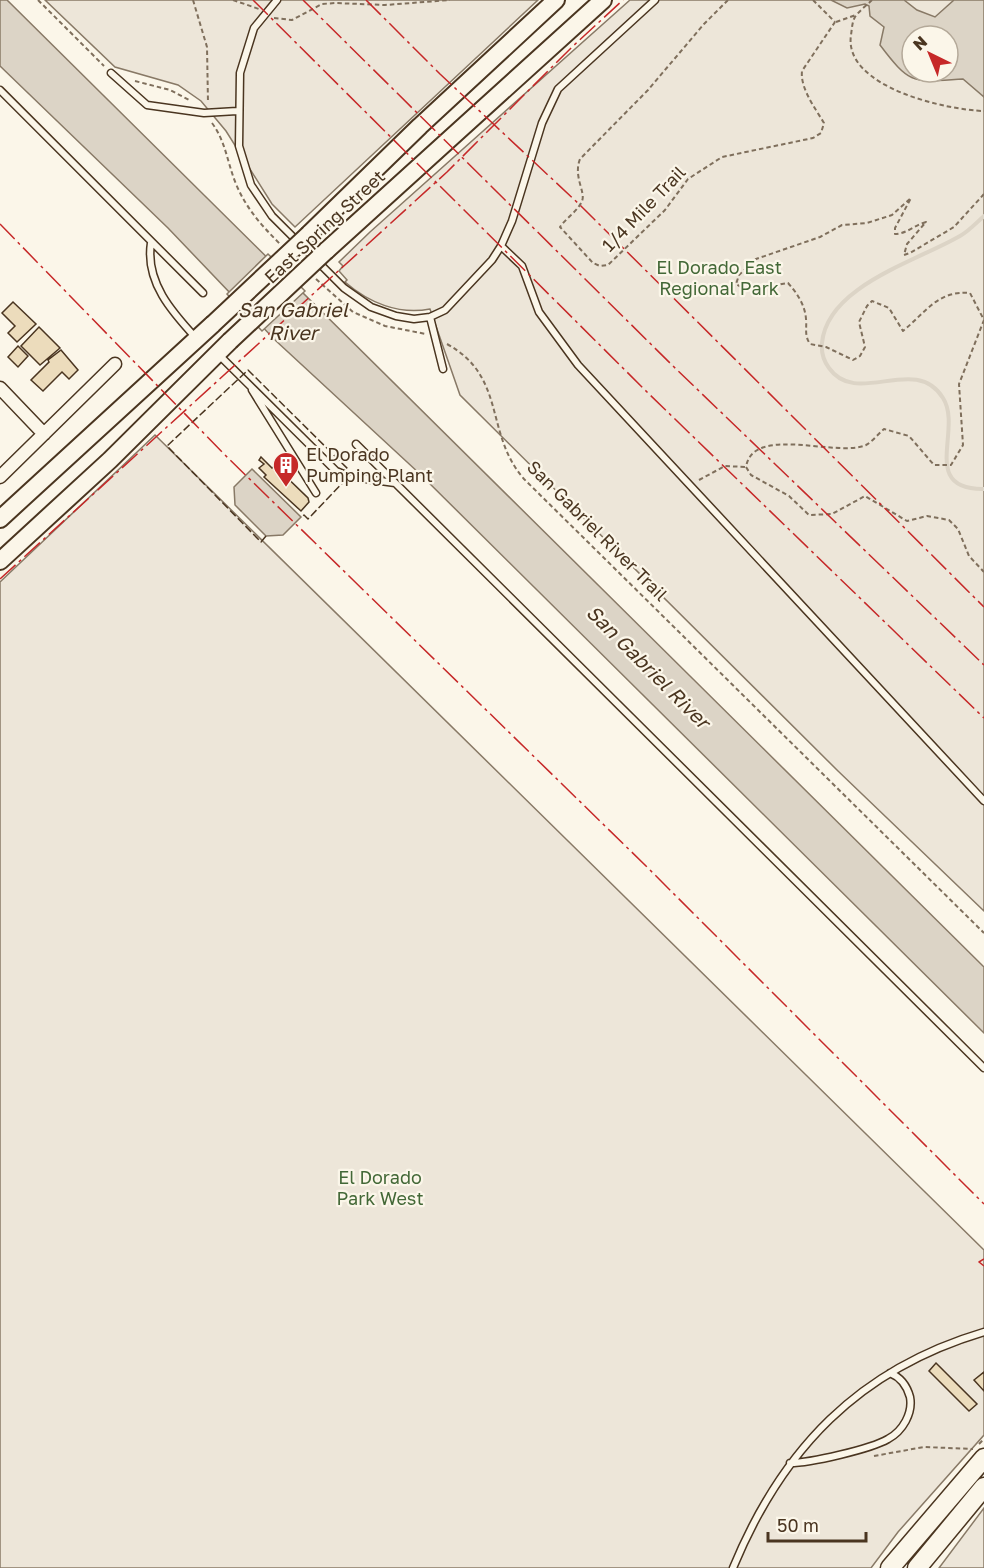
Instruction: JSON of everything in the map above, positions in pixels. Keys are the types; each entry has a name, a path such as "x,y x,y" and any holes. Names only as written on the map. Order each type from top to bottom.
{"main road":[{"name":"East Spring Street","path":"0,519 213,324 556,0"},
{"name":"East Spring Street","path":"0,561 110,460 217,353 326,251 603,0"},
{"path":"890,1568 984,1458"},
{"path":"917,1568 984,1487"}],"street":[{"path":"0,477 115,364"},
{"path":"0,388 44,434"}],"lane":[{"path":"275,0 254,28 244,52 240,73 237,111 239,147 245,172 272,216 356,298 396,316 414,319 444,310 461,295 501,246 512,221 542,123 558,89 655,0"},
{"path":"111,73 147,105 204,113 237,111"},
{"path":"0,90 203,293"},
{"path":"151,243 149,251 161,297 196,338"},
{"path":"501,246 522,266 539,312 560,343 984,801"},
{"path":"430,316 443,369"},
{"path":"217,353 336,471 351,477 395,483"},
{"path":"245,379 315,493"},
{"path":"356,444 984,1068"},
{"path":"733,1568 768,1495 790,1463 837,1412 890,1372 915,1358 984,1332"},
{"path":"790,1463 817,1461 889,1439 905,1423 912,1405 908,1391 898,1376 890,1372"}],"path":[{"path":"38,0 111,73 170,90 204,113 225,145 233,176 249,209 282,246"},
{"path":"193,0 200,19 209,70 209,93 204,113"},
{"path":"233,0 258,8"},
{"path":"271,17 292,20 322,4 385,5 450,0"},
{"name":"1/4 Mile Trail","path":"728,0 704,24 648,90 580,159 576,169 578,184 583,196 581,203 560,227 593,263 600,266 608,265 665,210 688,179 722,157 813,138 821,133 824,123 801,78 802,71 817,46 835,22"},
{"path":"813,0 835,22 856,15 872,0"},
{"path":"856,15 850,40 855,59 864,72 920,99 961,110 984,111"},
{"path":"984,194 954,227 910,253 903,255 907,244 926,222 915,225 902,234 895,234 895,228 911,198 892,215 867,223 842,225 820,237 756,259 739,274 736,284 746,290 788,283 800,299 806,317 806,338 810,344 826,347 853,360 860,356 865,347 859,322 872,301 889,308 903,331 933,303 953,291 970,293 984,320 959,384 963,445 951,465 934,465 909,436 884,429 866,445 849,448 763,445 749,457 746,467 751,475 789,496 809,516 832,514 865,496 907,520 927,516 949,520 958,530 969,556 984,573"},
{"name":"San Gabriel River Trail","path":"313,277 353,312 385,326 435,337 466,357 483,378 493,401 504,448 525,479 984,933"},
{"path":"691,486 725,466 746,467"},
{"path":"869,1457 924,1447 974,1449 984,1439"}],"green space":[{"path":"45,0 538,0 295,227 272,204 226,131 201,101 178,85 115,67"},
{"name":"El Dorado East Regional Park","path":"630,0 984,0 984,911 838,771 460,395 430,309 396,309 364,296 345,282 347,280 339,271 343,266 339,262"},
{"name":"El Dorado Park West","path":"155,435 984,1250 984,1435 898,1532 871,1568 0,1568 0,582"},
{"path":"984,1508 984,1568 939,1568"}],"water":[{"name":"San Gabriel River","path":"0,0 7,0 984,967 984,1033 420,474 275,340 168,228 0,66"},
{"path":"831,0 904,0 917,10 935,17 954,0 984,0 984,97 963,79 960,79 960,24 900,24 900,69 880,45 884,27 870,16 869,6 865,4 847,8"},
{"path":"252,469 301,517 283,535 266,536 235,505 234,487"}],"pier":[{"path":"268,254 305,291 262,331 227,294"}],"building":[{"path":"13,302 36,324 17,342 8,333 15,326 2,313"},
{"path":"39,327 60,348 40,365 21,346"},
{"path":"18,346 28,356 18,367 8,357"},
{"path":"61,350 78,370 69,379 62,372 43,391 31,380 49,362 48,360"},
{"name":"El Dorado Pumping Plant","path":"261,457 272,468 275,466 308,498 309,502 301,511 264,477 266,475 259,468 264,464 259,460"},
{"path":"936,1363 977,1404 969,1411 929,1371"},
{"path":"984,1372 984,1391 974,1380"}],"waterway":[{"path":"984,216 960,236 899,266 857,291 840,306 828,323 822,343 823,356 827,365 841,379 855,383 902,379 917,380 931,385 943,398 948,411 948,469 953,480 964,487 984,489"}],"fence":[{"path":"266,536 261,542 167,446 248,370 352,473 308,519 304,515 301,517"}],"power":[{"path":"253,0 648,393 984,718"},
{"path":"303,0 673,366 984,665"},
{"path":"366,0 440,74 580,205 984,607"},
{"path":"0,579 447,172 572,47 623,0"},
{"path":"0,224 224,454 646,866 984,1204"},
{"path":"984,1259 979,1262 984,1266"}],"place":[{"name":"El Dorado Pumping Plant","path":"286,488"}]}
